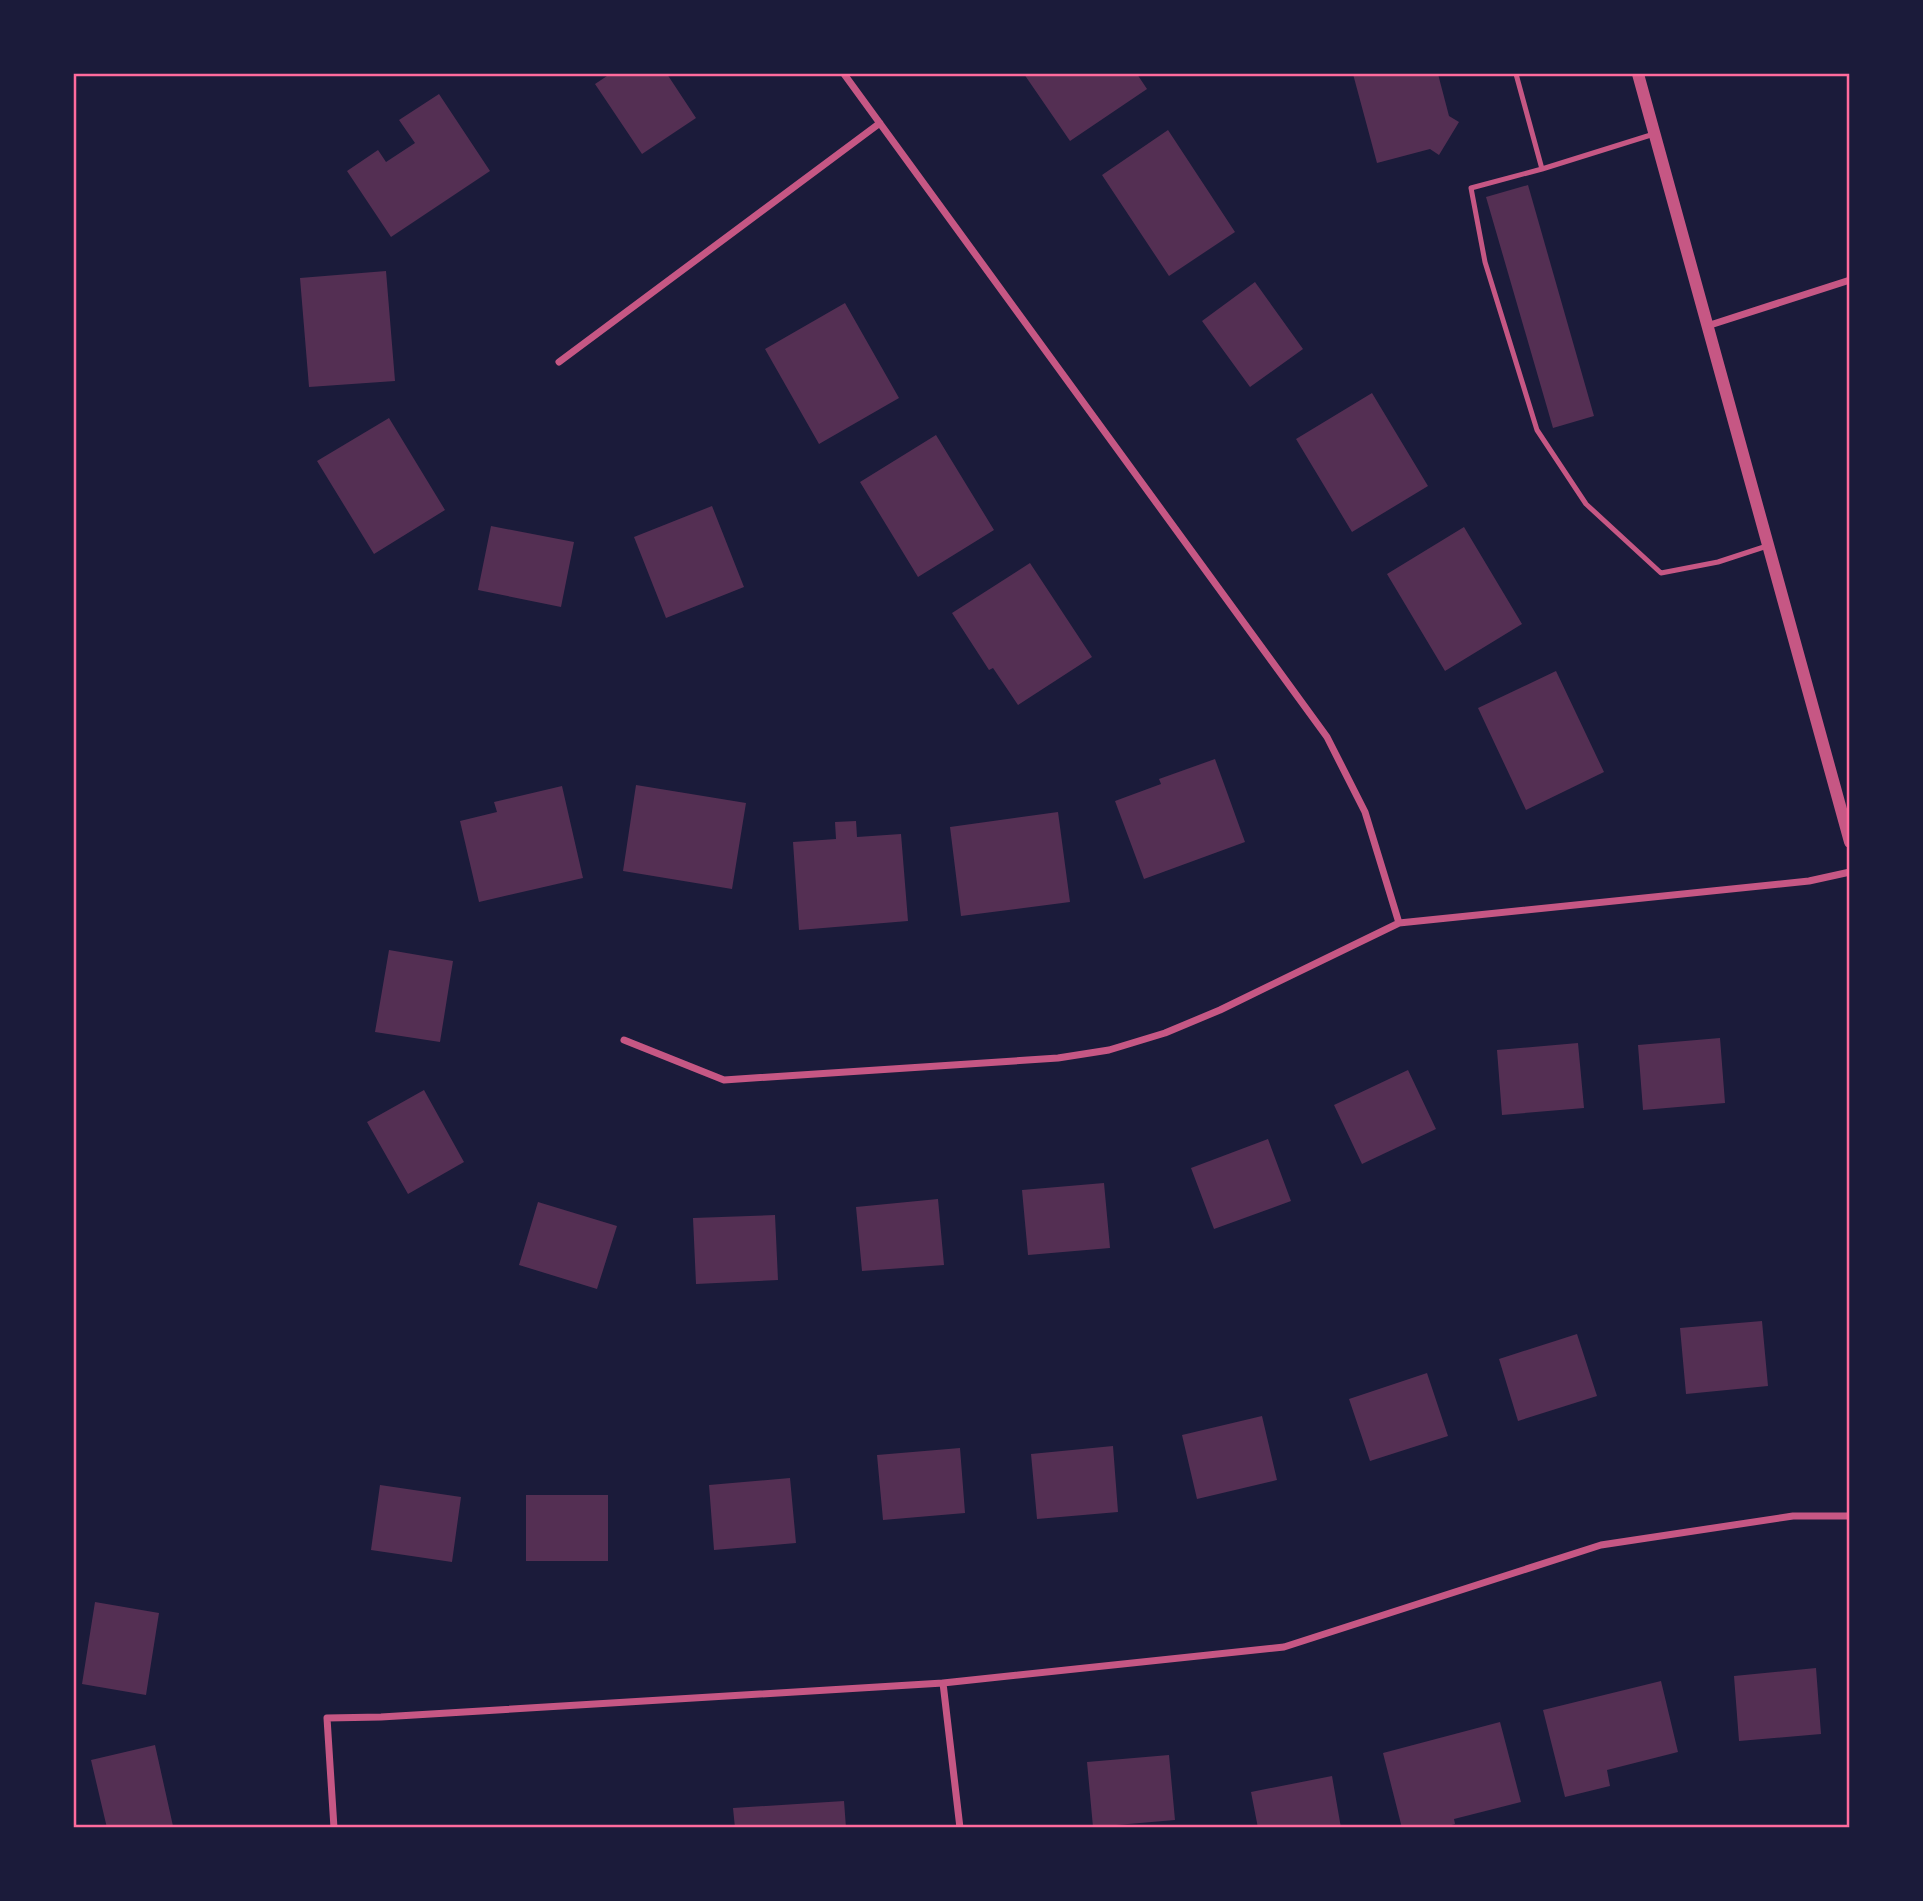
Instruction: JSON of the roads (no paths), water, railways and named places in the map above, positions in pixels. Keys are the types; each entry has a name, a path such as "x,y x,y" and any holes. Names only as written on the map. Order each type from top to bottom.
{"street":[{"path":"844,74 1327,737 1365,812 1399,923"},
{"path":"1638,74 1766,546 1850,842"},
{"path":"559,362 880,123"},
{"path":"1707,326 1850,280"},
{"path":"624,1040 723,1080 1058,1058 1109,1049 1165,1033 1232,1004 1399,923 1809,881 1850,872"},
{"path":"334,1828 327,1718 943,1683 1284,1647 1601,1545 1793,1516 1850,1516"},
{"path":"943,1683 960,1828"}],"lane":[{"path":"1516,74 1542,169"},
{"path":"1654,134 1471,188 1485,262 1537,430 1586,503 1661,573 1718,562 1766,546"}]}
